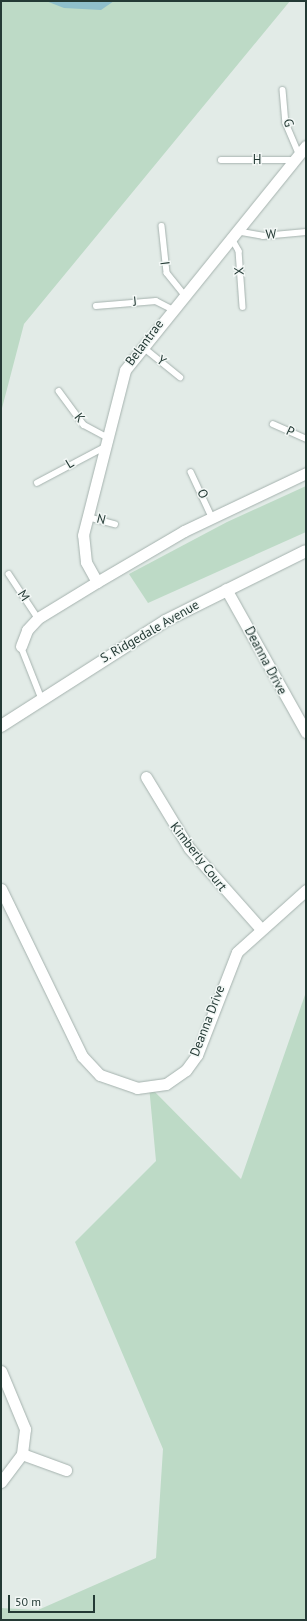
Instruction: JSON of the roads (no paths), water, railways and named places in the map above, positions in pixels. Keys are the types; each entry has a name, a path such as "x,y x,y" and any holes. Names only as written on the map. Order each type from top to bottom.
{"main road":[{"name":"S. Ridgedale Avenue","path":"1,726 165,621 226,589 306,551"}],"street":[{"name":"Belantrae","path":"97,582 83,549 88,517 120,382 141,346 306,146"},
{"path":"21,646 27,630 38,618 97,582 212,517 306,473"},
{"name":"Deanna Drive","path":"226,589 306,732"},
{"name":"Kimberly Court","path":"146,777 189,848 261,929"},
{"name":"Deanna Drive","path":"1,889 82,1056 100,1075 124,1086 153,1087 186,1070 197,1055 230,963 243,944 306,890"},
{"path":"1,1371 22,1416 25,1429 22,1454 1,1482"},
{"path":"22,1454 66,1470"}],"lane":[{"name":"G","path":"283,90 286,123 296,157"},
{"name":"H","path":"221,160 296,157"},
{"name":"I","path":"162,226 167,272 184,294"},
{"name":"W","path":"233,234 263,236 306,232"},
{"name":"X","path":"233,234 239,251 243,307"},
{"name":"J","path":"96,306 156,301 172,308"},
{"name":"Y","path":"141,346 180,377"},
{"name":"K","path":"59,391 84,425 106,442"},
{"name":"P","path":"273,424 306,439"},
{"name":"L","path":"37,484 106,442"},
{"name":"O","path":"191,472 212,517"},
{"name":"N","path":"88,517 115,524"},
{"name":"M","path":"9,574 38,618"},
{"path":"21,646 42,699"}],"water":[{"path":"46,1 114,1 101,10 64,8"}]}
